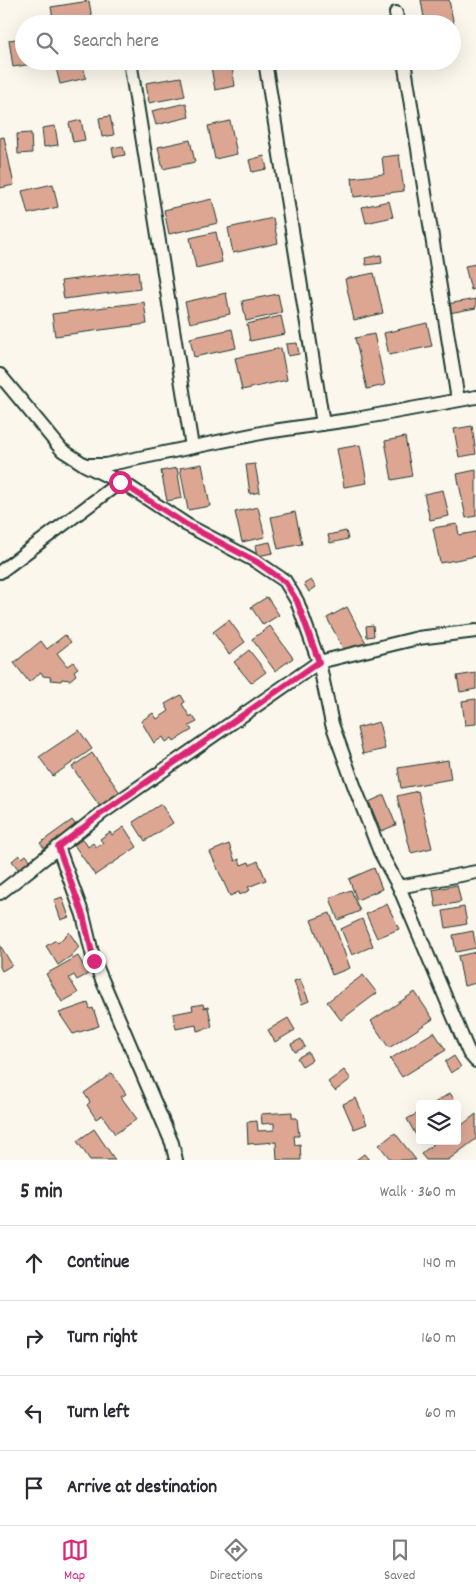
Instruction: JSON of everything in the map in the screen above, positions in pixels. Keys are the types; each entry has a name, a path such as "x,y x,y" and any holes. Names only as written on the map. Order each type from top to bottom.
{"street":[{"path":"131,70 192,448"},
{"path":"266,70 323,424"},
{"path":"405,70 458,400"},
{"path":"0,375 62,450 85,465 120,482 187,525 257,562 285,582 297,601 319,662 332,724 380,852 399,887 469,1053 476,1061"},
{"path":"85,465 105,465 266,432 476,397"},
{"path":"0,572 120,482"},
{"path":"0,893 102,813 319,662 418,638 476,631"},
{"path":"58,847 83,915 94,961 172,1143 176,1160"},
{"path":"399,887 476,872"}],"building":[{"path":"421,0 449,0 452,15 424,15"},
{"path":"89,1 91,15 52,15 51,7"},
{"path":"15,39 15,67 13,67 9,40"},
{"path":"56,70 84,70 86,78 60,84"},
{"path":"212,70 232,70 235,86 215,90"},
{"path":"181,77 185,96 149,103 146,83"},
{"path":"186,103 189,117 156,125 152,111"},
{"path":"110,116 114,135 102,137 99,118"},
{"path":"81,120 85,140 73,142 69,123"},
{"path":"230,121 237,154 215,159 208,126"},
{"path":"55,126 58,145 44,147 42,128"},
{"path":"31,133 32,153 18,154 17,134"},
{"path":"4,137 14,185 0,188 0,138"},
{"path":"190,140 195,162 163,169 158,147"},
{"path":"123,146 125,155 114,157 112,148"},
{"path":"399,155 404,191 354,197 352,178 384,174 382,157"},
{"path":"264,156 267,169 252,172 249,160"},
{"path":"53,184 58,207 28,214 22,191"},
{"path":"212,199 218,223 169,234 164,210"},
{"path":"389,201 393,217 366,223 362,207"},
{"path":"273,218 278,243 233,253 228,228"},
{"path":"216,232 222,262 196,268 190,238"},
{"path":"381,255 382,263 366,265 365,258"},
{"path":"476,264 476,289 471,290 465,266"},
{"path":"138,271 140,289 64,299 61,281"},
{"path":"374,273 383,313 354,320 345,279"},
{"path":"226,293 230,314 190,323 185,302"},
{"path":"278,294 282,313 246,321 242,301"},
{"path":"476,299 476,308 449,313 447,304"},
{"path":"144,302 147,324 55,336 52,314"},
{"path":"281,316 285,334 250,341 247,324"},
{"path":"427,323 432,346 389,355 384,333"},
{"path":"232,329 236,348 194,357 190,338"},
{"path":"374,334 385,385 367,389 355,338"},
{"path":"297,343 299,354 288,356 286,344"},
{"path":"281,348 287,380 242,390 235,358"},
{"path":"472,426 476,454 459,457 454,429"},
{"path":"405,437 412,476 392,480 385,441"},
{"path":"360,445 367,483 344,487 337,449"},
{"path":"202,464 210,506 188,510 180,468"},
{"path":"255,464 260,492 250,494 246,465"},
{"path":"177,468 182,498 167,501 161,471"},
{"path":"476,470 476,516 466,518 457,474"},
{"path":"443,490 449,516 430,520 424,494"},
{"path":"258,507 265,537 242,542 235,512"},
{"path":"295,512 302,544 278,549 271,517"},
{"path":"457,524 459,535 476,532 476,556 440,563 433,528"},
{"path":"346,531 348,539 330,543 328,535"},
{"path":"270,542 273,553 257,556 255,545"},
{"path":"311,580 316,587 309,592 304,584"},
{"path":"267,597 279,615 263,625 251,607"},
{"path":"347,607 366,643 346,654 327,618"},
{"path":"229,620 245,642 229,654 213,632"},
{"path":"373,625 374,636 367,637 366,626"},
{"path":"270,626 293,658 275,671 252,639"},
{"path":"65,635 71,642 57,653 67,666 73,662 78,668 74,671 76,675 70,680 62,679 61,681 50,680 51,677 43,676 41,672 29,682 14,663 41,641 47,649"},
{"path":"249,650 266,672 251,683 234,662"},
{"path":"476,673 476,689 460,692 457,676"},
{"path":"181,695 185,702 182,704 190,717 192,715 197,722 189,726 192,730 174,741 172,738 166,742 163,737 154,743 141,721 153,713 157,719 169,711 165,704"},
{"path":"476,699 476,724 465,725 462,701"},
{"path":"379,722 385,749 363,754 357,728"},
{"path":"79,730 92,749 53,776 39,757"},
{"path":"92,753 121,794 101,808 72,767"},
{"path":"448,760 451,779 401,788 398,768"},
{"path":"418,791 432,848 411,853 397,796"},
{"path":"384,795 396,825 381,831 369,802"},
{"path":"161,804 173,823 145,841 133,822"},
{"path":"72,820 78,828 46,850 40,843"},
{"path":"124,827 137,847 95,875 74,845 83,839 88,847 93,843 96,847 103,843 100,839 110,832 112,835"},
{"path":"229,844 235,861 239,859 241,865 249,862 250,865 258,861 266,880 248,887 250,890 240,895 239,892 230,896 210,852"},
{"path":"19,855 22,858 26,855 31,861 19,870 12,861"},
{"path":"374,868 382,889 357,900 349,879"},
{"path":"457,885 461,902 436,907 433,890"},
{"path":"351,890 360,911 338,920 330,898"},
{"path":"62,897 69,917 61,920 54,900"},
{"path":"387,904 399,929 377,938 366,914"},
{"path":"464,907 467,924 446,928 443,911"},
{"path":"330,913 350,968 332,975 311,920"},
{"path":"362,919 373,946 352,955 341,929"},
{"path":"473,931 476,948 456,952 453,935"},
{"path":"69,932 79,947 71,956 58,965 46,946 56,940 58,943"},
{"path":"0,945 12,965 2,971 0,967"},
{"path":"476,952 476,983 464,986 458,956"},
{"path":"78,956 88,974 77,980 74,975 69,978 78,993 62,1002 46,974"},
{"path":"363,975 377,993 341,1020 327,1002"},
{"path":"300,979 309,1001 302,1004 294,981"},
{"path":"415,992 433,1019 389,1048 371,1021"},
{"path":"88,1003 90,1009 93,1008 99,1026 73,1034 59,1013"},
{"path":"203,1004 204,1008 208,1007 212,1027 197,1031 196,1025 176,1029 173,1014 193,1010 192,1006"},
{"path":"288,1018 295,1030 275,1042 268,1030"},
{"path":"434,1032 446,1050 402,1077 390,1059"},
{"path":"301,1039 305,1047 295,1052 291,1044"},
{"path":"308,1052 312,1060 302,1066 297,1058"},
{"path":"454,1056 461,1067 451,1073 445,1062"},
{"path":"344,1070 351,1079 335,1091 328,1082"},
{"path":"112,1073 126,1094 121,1097 137,1119 115,1134 102,1115 96,1119 87,1105 90,1102 84,1093"},
{"path":"450,1093 454,1100 439,1100"},
{"path":"356,1098 367,1124 354,1129 343,1104"},
{"path":"292,1112 292,1118 297,1118 299,1136 294,1136 295,1145 300,1144 301,1160 277,1160 276,1142 248,1144 247,1122 257,1121 258,1131 274,1130 274,1123 262,1124 261,1114"},
{"path":"416,1114 416,1135 407,1119"},
{"path":"476,1114 476,1139 448,1160 426,1160 421,1154 432,1145 461,1145 462,1125"},
{"path":"94,1129 115,1160 90,1160 77,1141"},
{"path":"395,1133 416,1160 391,1160 379,1145"},
{"path":"364,1154 369,1160 356,1160"}],"route":[{"path":"94,961 83,915 58,847 102,813 319,662 297,601 285,582 257,562 187,525 120,482"}]}
